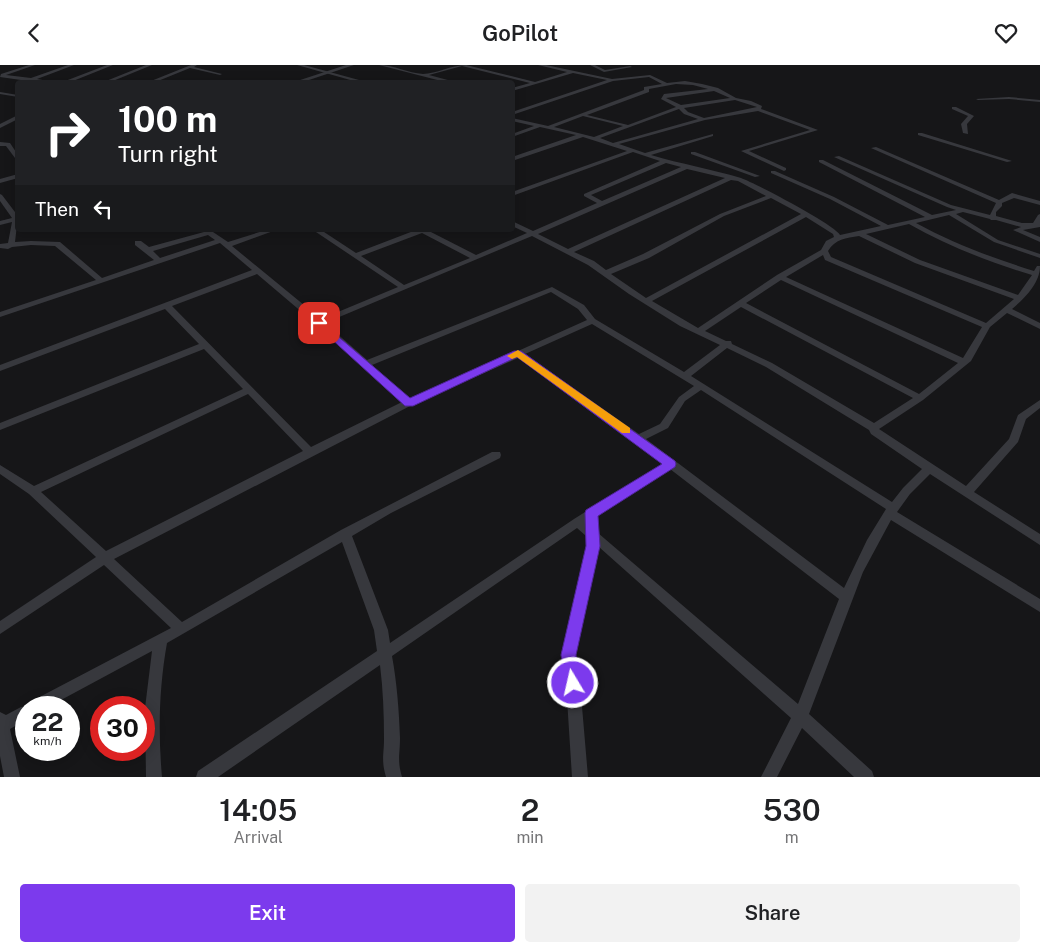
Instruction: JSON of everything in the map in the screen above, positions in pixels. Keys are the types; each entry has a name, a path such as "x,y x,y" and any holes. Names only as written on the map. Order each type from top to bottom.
{"street":[{"path":"0,76 33,65"},
{"path":"31,79 72,65"},
{"path":"70,80 111,65"},
{"path":"111,80 150,65"},
{"path":"299,65 357,80"},
{"path":"303,80 351,65"},
{"path":"381,65 444,80"},
{"path":"421,75 461,65 536,83"},
{"path":"540,65 612,80"},
{"path":"592,65 604,71 630,67"},
{"path":"156,80 192,66 220,74"},
{"path":"515,89 573,72"},
{"path":"0,76 38,80"},
{"path":"515,113 612,80 650,76 666,84"},
{"path":"548,128 648,91 646,88 686,81 716,89 735,99 756,104 760,107 758,109"},
{"path":"704,119 686,113 663,97 716,89"},
{"path":"0,93 15,95"},
{"path":"978,99 1010,98 1040,101"},
{"path":"596,138 626,125 680,107 735,99"},
{"path":"954,108 971,116 964,124 966,133"},
{"path":"614,144 704,119 758,109 815,130 744,151 784,169"},
{"path":"582,115 626,125 650,133"},
{"path":"0,126 15,119"},
{"path":"515,120 596,138 665,161 730,178 806,214 836,233 838,238"},
{"path":"515,135 538,126"},
{"path":"920,134 1009,161"},
{"path":"515,158 583,135"},
{"path":"647,154 711,135"},
{"path":"0,144 8,144 15,155"},
{"path":"874,148 999,201 1012,195 1040,203"},
{"path":"515,193 634,150"},
{"path":"692,153 757,176"},
{"path":"837,157 949,206 1022,225 1037,225"},
{"path":"601,203 586,195 665,161"},
{"path":"821,161 931,217"},
{"path":"319,323 476,258 686,167"},
{"path":"773,172 832,198 887,227"},
{"path":"0,181 15,177"},
{"path":"568,252 730,178"},
{"path":"0,195 15,218"},
{"path":"606,273 646,256 722,215 771,196"},
{"path":"999,201 999,206 993,212 994,217 992,219 1040,240"},
{"path":"699,331 780,277 824,251 829,243 838,238 966,209"},
{"path":"950,213 996,241 1040,257"},
{"path":"646,301 806,214"},
{"path":"1037,225 1040,216"},
{"path":"0,223 15,219"},
{"path":"874,428 920,398 964,362 987,326 1019,298 1038,271 965,251 936,238 910,222"},
{"path":"0,253 12,244 15,225"},
{"path":"515,225 606,273 683,324 728,343 769,365 874,428 875,432 1040,539"},
{"path":"1016,230 1037,225"},
{"path":"148,250 204,232"},
{"path":"208,232 218,241 227,245 319,323 409,403"},
{"path":"227,245 268,232"},
{"path":"319,232 404,288"},
{"path":"355,255 417,232"},
{"path":"426,232 476,258"},
{"path":"859,233 880,245 938,269 1019,298"},
{"path":"0,304 4,313 100,279 218,241"},
{"path":"138,243 158,260"},
{"path":"0,246 12,244 57,244 100,279"},
{"path":"824,251 828,258 987,326"},
{"path":"0,368 257,271"},
{"path":"780,277 964,362"},
{"path":"365,364 552,289 581,307 592,321 700,386 1040,606"},
{"path":"740,303 920,398"},
{"path":"166,305 310,451"},
{"path":"1006,309 1040,326"},
{"path":"0,628 106,557 310,451 409,403 592,321"},
{"path":"684,376 728,343"},
{"path":"0,427 205,345"},
{"path":"518,353 638,439 847,598"},
{"path":"638,439 664,426 682,399 700,386"},
{"path":"33,491 249,390"},
{"path":"968,492 1014,439 1022,417 1040,403"},
{"path":"56,696 182,629 345,533 496,455"},
{"path":"204,777 578,521 670,464"},
{"path":"769,777 800,715 863,555 892,511 929,468"},
{"path":"0,469 33,491 182,629"},
{"path":"580,777 574,693 568,655 587,579 593,546 591,513"},
{"path":"578,521 800,715 866,777"},
{"path":"345,533 381,630 390,690 392,740 390,763 394,777"},
{"path":"154,777 150,728 153,679 160,640"},
{"path":"12,777 0,722 15,716"}],"slow traffic":[{"path":"512,356 518,353 626,431"}],"route":[{"path":"319,323 409,403 518,353 670,464 591,513 593,546 587,579 568,655 573,683"}]}
